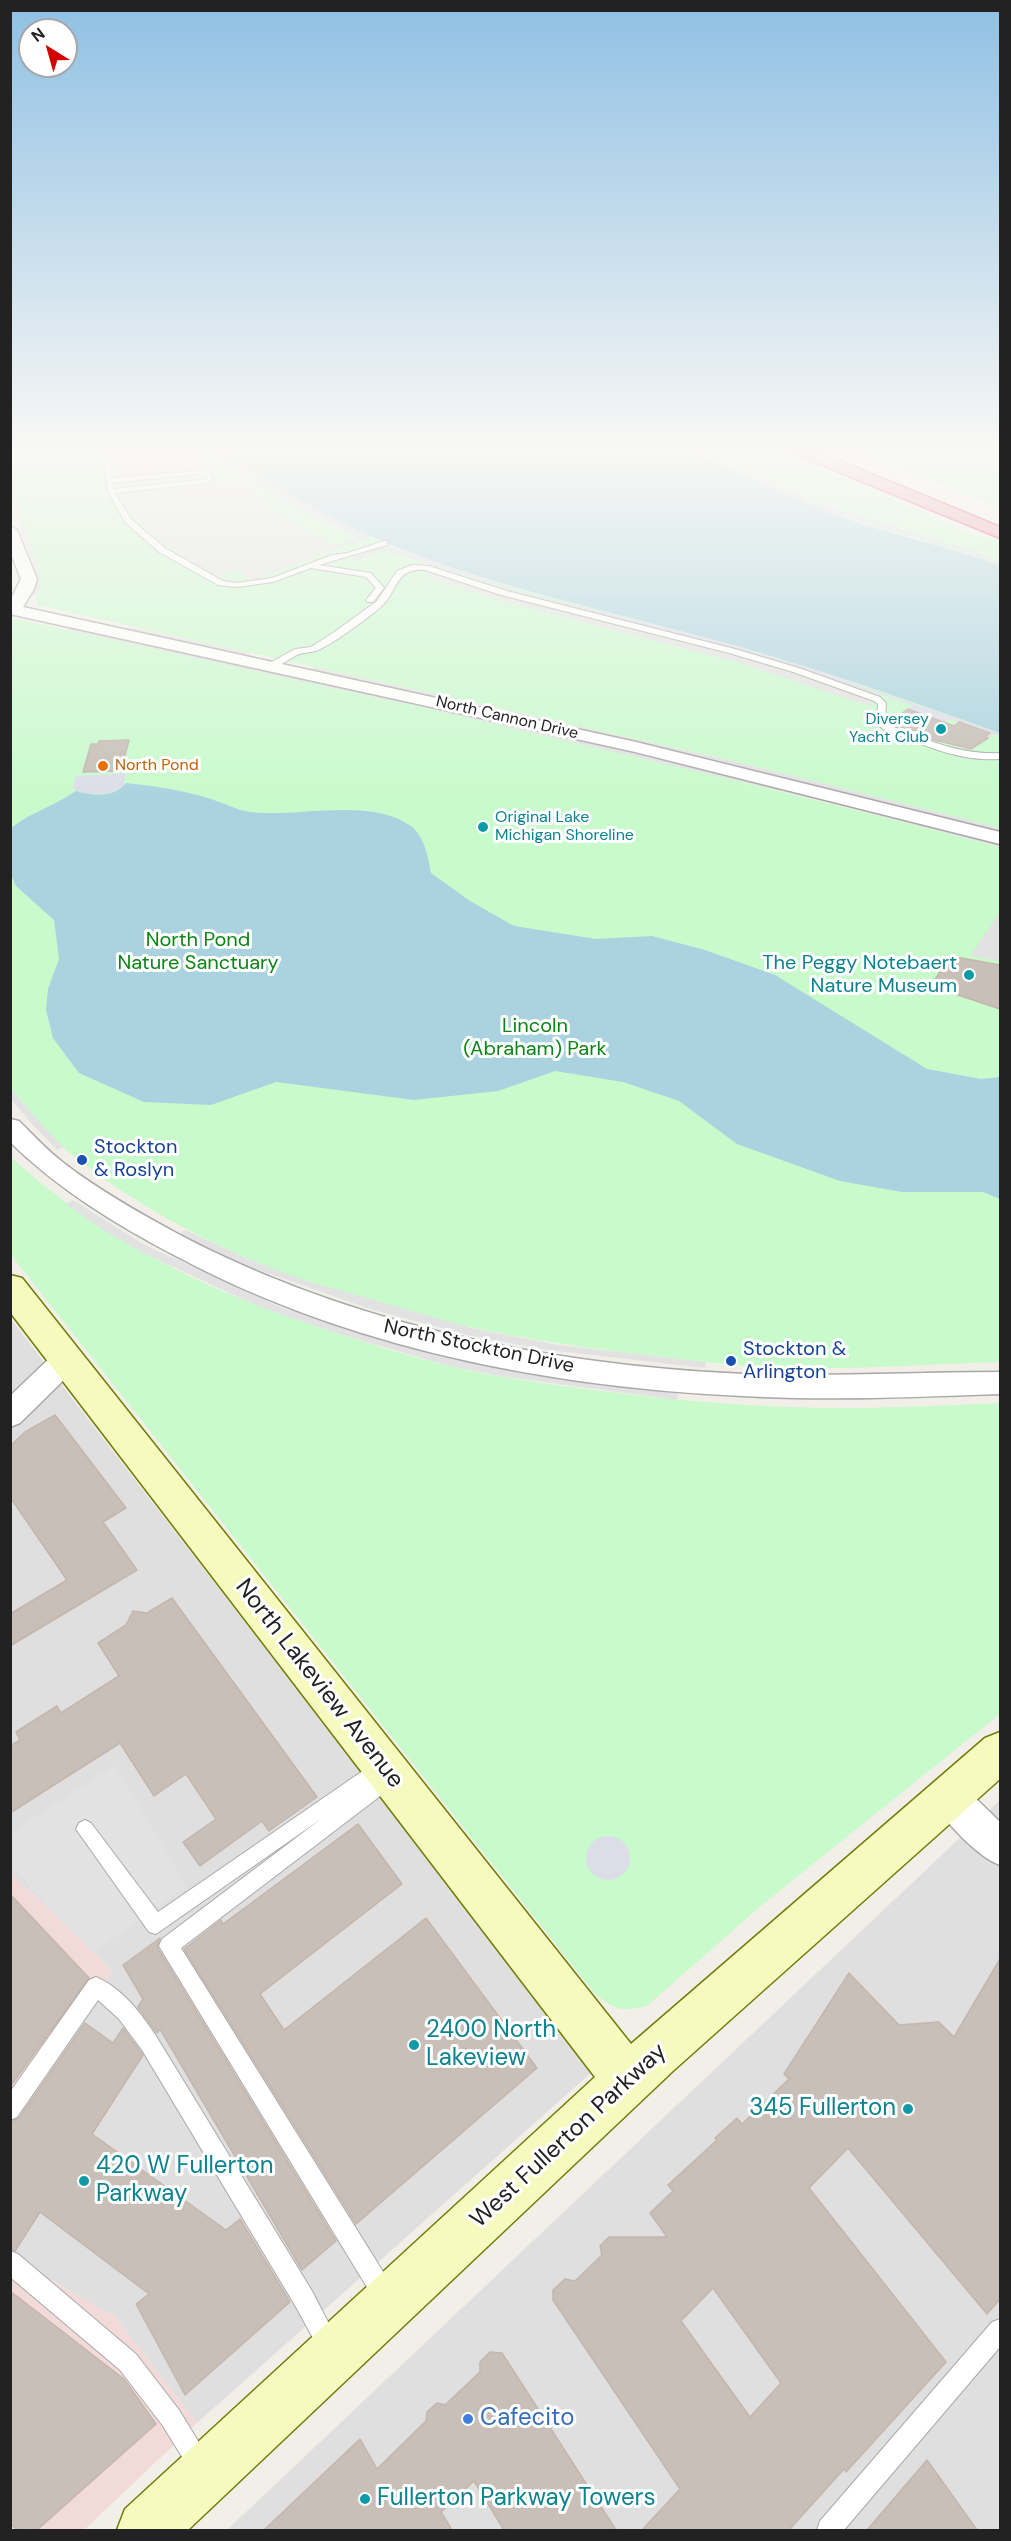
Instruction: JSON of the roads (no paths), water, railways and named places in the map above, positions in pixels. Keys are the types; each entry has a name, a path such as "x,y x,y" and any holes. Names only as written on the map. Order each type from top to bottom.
{"main road":[{"name":"North Lakeview Avenue","path":"10,1287 628,2080"},
{"name":"West Fullerton Parkway","path":"146,2530 628,2080 1000,1752"}],"street":[{"path":"12,609 26,589 29,579 24,566"},
{"name":"North Cannon Drive","path":"12,609 711,765 1000,838"},
{"name":"North Stockton Drive","path":"10,1127 61,1174 162,1239 208,1263 340,1315 405,1333 533,1362 673,1381 802,1387 1000,1383"},
{"path":"10,1415 66,1360"},
{"path":"949,1797 1000,1847"}],"lane":[{"path":"187,566 228,584 273,580 310,566 368,575 380,588 390,589"},
{"path":"271,666 298,651 313,649 336,635 380,603 400,573 406,569 426,568 504,593 732,651 796,670 877,699 882,703 881,723 886,727 959,754 972,757 1000,756"},
{"path":"298,651 302,646 363,607 380,588"},
{"path":"85,1829 156,1925 387,1771"},
{"path":"387,1771 169,1946 390,2303"},
{"path":"10,2110 96,1987 112,1997 131,2016 149,2043 304,2299 334,2355"},
{"path":"10,2262 128,2362 171,2418 206,2475"},
{"path":"829,2530 1000,2330"}],"water":[{"path":"449,566 999,566 1000,733 784,660 518,588"},
{"name":"North Pond","path":"126,783 190,793 250,812 356,810 376,812 395,818 412,827 420,837 431,873 470,901 514,926 596,939 652,936 705,950 775,975 927,1069 981,1079 1000,1077 1000,1199 983,1192 902,1192 840,1181 737,1144 679,1101 623,1082 555,1071 498,1091 414,1100 276,1082 211,1105 144,1102 79,1073 53,1038 46,1010 48,989 59,959 54,920 16,886 11,874 11,828 76,791 102,795 116,791"}],"place":[{"name":"Diversey Yacht Club","path":"941,729"},
{"name":"North Pond","path":"103,766"},
{"name":"Original Lake Michigan Shoreline","path":"483,827"},
{"name":"The Peggy Notebaert Nature Museum","path":"969,975"},
{"name":"Stockton & Roslyn","path":"82,1160"},
{"name":"Stockton & Arlington","path":"731,1361"},
{"name":"2400 North Lakeview","path":"414,2045"},
{"name":"345 Fullerton","path":"908,2109"},
{"name":"420 W Fullerton Parkway","path":"84,2181"},
{"name":"Cafecito","path":"468,2419"},
{"name":"Fullerton Parkway Towers","path":"365,2499"}],"park label":[{"name":"North Pond Nature Sanctuary","path":"198,952"},
{"name":"Lincoln (Abraham) Park","path":"535,1038"}]}
